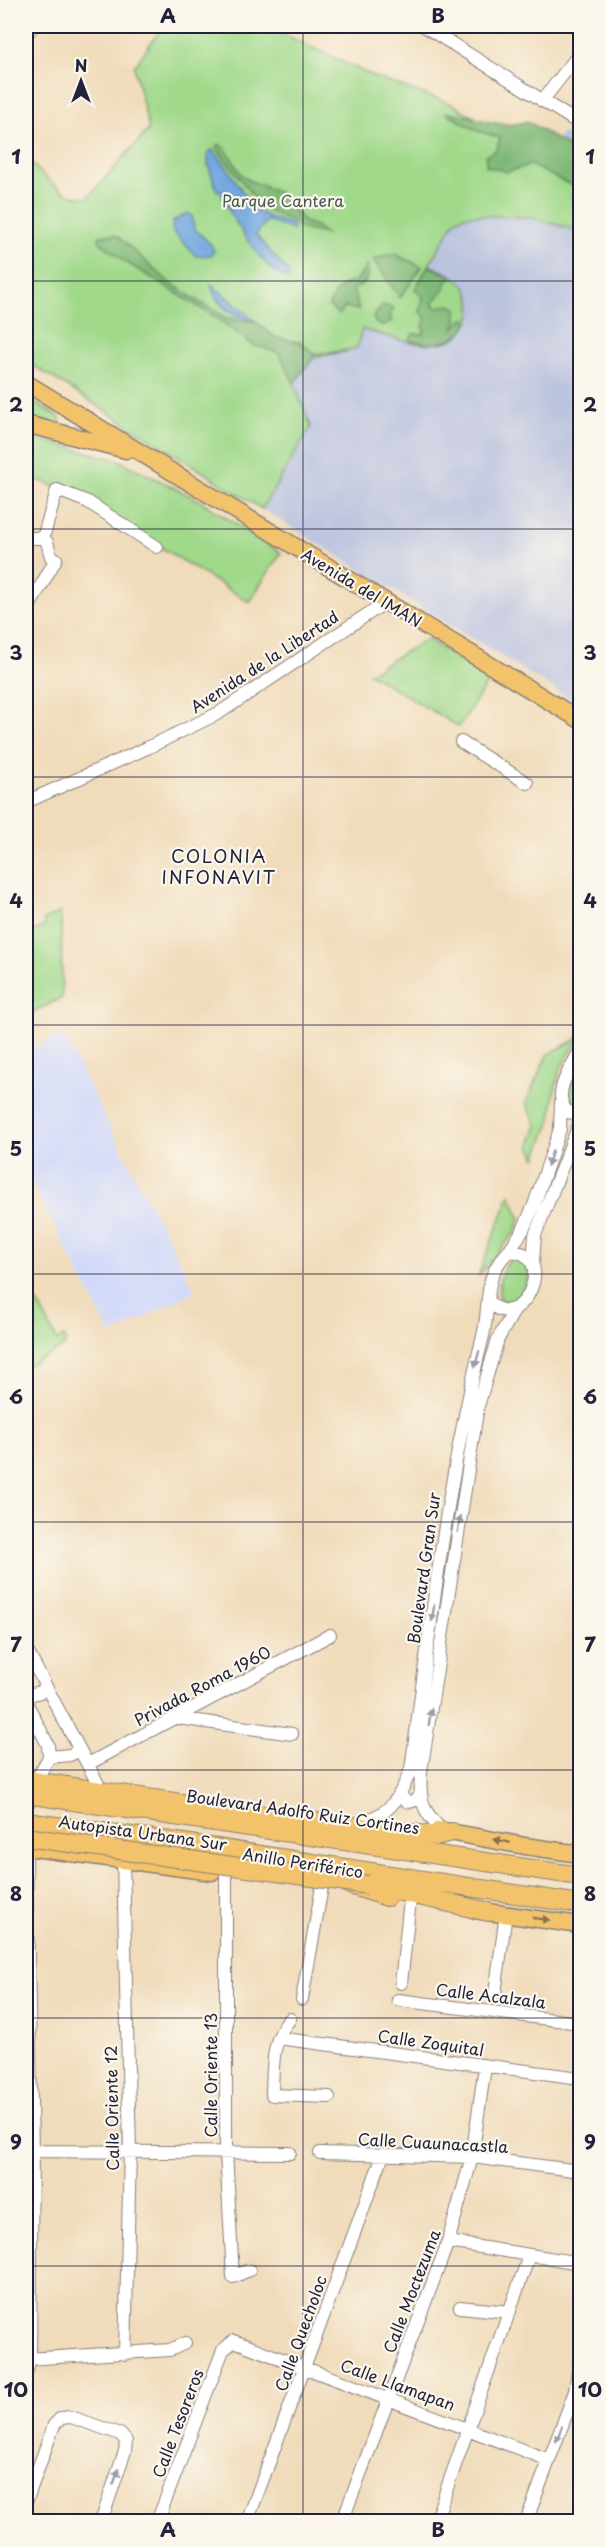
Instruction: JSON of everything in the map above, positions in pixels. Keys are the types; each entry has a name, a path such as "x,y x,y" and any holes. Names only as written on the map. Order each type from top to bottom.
{"highway":[{"path":"30,1776 280,1818 311,1817 386,1834 548,1862 580,1871"},
{"name":"Anillo Periférico","path":"26,1794 580,1876"},
{"name":"Autopista Urbana Sur","path":"26,1804 580,1885"},
{"name":"Autopista Urbana Sur","path":"26,1815 580,1897"},
{"path":"280,1818 298,1825 386,1834 436,1836 447,1831"},
{"name":"Anillo Periférico","path":"26,1822 177,1842 580,1904"},
{"path":"26,1837 368,1885 497,1913"},
{"path":"177,1842 263,1868 358,1886 387,1897"}],"main road":[{"name":"Avenida del IMAN","path":"26,383 580,720"},
{"name":"Avenida del IMAN","path":"26,424 144,454"},
{"name":"Boulevard Adolfo Ruiz Cortines","path":"30,1776 98,1784 311,1817 366,1820 447,1831 580,1854"},
{"path":"26,1847 226,1873 580,1925"}],"street":[{"path":"26,35 33,26"},
{"path":"424,26 580,124"},
{"path":"542,101 580,53"},
{"path":"52,432 63,431 70,427 73,421 70,410"},
{"path":"43,538 57,490 88,502 157,547"},
{"path":"26,538 43,538 47,542 51,557 56,559 30,605 26,606"},
{"name":"Avenida de la Libertad","path":"26,802 219,713 387,602"},
{"path":"461,742 527,783"},
{"path":"579,1055 562,1086 560,1129 538,1194 523,1230 498,1262 488,1286 489,1302 499,1310 515,1309 524,1301 530,1289 535,1235 580,1122"},
{"path":"561,1102 568,1112 580,1114"},
{"path":"508,1252 523,1252 533,1262"},
{"name":"Boulevard Gran Sur","path":"447,1831 431,1820 420,1795 421,1772 460,1432 489,1302"},
{"name":"Boulevard Gran Sur","path":"366,1820 380,1816 401,1795 411,1769 446,1568 483,1385 498,1337 515,1309"},
{"name":"Privada Roma 1960","path":"88,1764 330,1635"},
{"path":"26,1649 98,1784"},
{"path":"26,1696 40,1692 45,1686"},
{"path":"49,1757 48,1745 28,1707 43,1700 53,1701"},
{"path":"177,1718 292,1734"},
{"path":"30,1776 49,1757 70,1755 80,1750"},
{"path":"401,1795 404,1800 410,1802 416,1800 420,1795"},
{"path":"26,1858 29,2151 28,2359 26,2373"},
{"name":"Calle Oriente 12","path":"123,1861 130,2151 125,2354"},
{"name":"Calle Oriente 13","path":"226,1873 226,2152 233,2277 249,2270"},
{"path":"302,1999 322,1887"},
{"path":"401,1983 410,1900"},
{"path":"495,1993 497,1913"},
{"name":"Calle Acalzala","path":"398,2000 580,2023"},
{"path":"290,2019 282,2028 278,2038 274,2056 272,2095 328,2097"},
{"name":"Calle Zoquital","path":"278,2038 580,2078"},
{"name":"Calle Moctezuma","path":"342,2522 448,2242 472,2157 485,2066"},
{"path":"29,2151 290,2153"},
{"name":"Calle Cuaunacastla","path":"320,2153 472,2157 580,2171"},
{"name":"Calle Quecholoc","path":"248,2522 383,2155"},
{"path":"448,2242 580,2263"},
{"path":"435,2522 529,2256"},
{"path":"460,2307 510,2312"},
{"name":"Calle Llamapan","path":"234,2341 388,2397 549,2460"},
{"name":"Calle Tesoreros","path":"157,2522 223,2350 234,2341"},
{"path":"28,2359 170,2350 185,2343"},
{"path":"526,2522 578,2391 580,2358"},
{"path":"26,2502 54,2425 61,2418 71,2417 120,2433 126,2441 125,2451 101,2522"}],"shaded area":[{"path":"562,133 569,133 580,140 580,180 544,159"},
{"path":"468,215 529,217 580,231 580,705 262,509 311,427 294,383 314,357 357,348 362,329 404,340 435,344 461,333 466,326 470,319 452,276 428,266 455,221"},
{"path":"62,1034 195,1291 111,1335 26,1170 26,1059 30,1050"}],"green space":[{"name":"Parque Cantera","path":"163,26 266,26 377,78 452,104 580,180 580,231 529,217 468,215 455,221 429,265 459,280 471,299 467,326 454,339 435,344 414,343 362,329 357,348 314,357 294,383 311,427 262,509 26,361 26,158 54,185 70,195 88,197 149,129 134,67"},
{"path":"446,113 507,124 527,121 563,143 580,158 580,181 577,188 530,165 507,172 486,166 486,155 496,150 500,138 478,131"},
{"path":"219,144 227,151 241,174 249,180 280,193 304,222 316,226 325,234 297,228 298,223 268,211 259,204 216,147"},
{"path":"115,235 170,283 227,318 256,322 276,338 300,342 314,354 349,351 314,357 294,383 279,353 253,345 220,320 124,261 100,242 99,237"},
{"path":"393,253 422,267 400,298 373,260"},
{"path":"368,265 366,282 353,289 359,310 345,307 339,315 329,306 334,294 345,284 355,282"},
{"path":"428,266 452,276 432,304 437,307 451,305 457,309 457,322 453,330 463,319 466,319 468,323 456,336 442,342 409,341 413,334 423,334 424,331 426,318 420,312 423,298 415,289"},
{"path":"383,305 394,308 390,315 392,321 383,326 376,324 373,317"},
{"path":"26,397 60,418 61,425 26,418"},
{"path":"33,438 118,460 199,500 281,553 249,602 78,496 26,475"},
{"path":"427,639 490,679 459,727 369,673"},
{"path":"61,912 62,998 26,1015 26,934 45,926 44,920"},
{"path":"580,1037 561,1067 554,1093 551,1120 536,1158 530,1145 537,1125 526,1103 547,1055"},
{"path":"580,1063 580,1104 574,1104 567,1093"},
{"path":"510,1195 520,1218 516,1231 478,1276"},
{"path":"521,1258 527,1270 526,1283 520,1294 510,1303 500,1299 501,1278 511,1259"},
{"path":"26,1280 57,1340 64,1337 66,1341 64,1347 26,1366"}],"water":[{"path":"212,150 222,160 257,210 269,217 293,225 292,230 267,220 256,235 289,273 288,279 268,266 258,254 239,227 220,190 217,191 208,164 208,153"},
{"path":"188,213 192,216 194,228 212,246 214,252 211,255 196,256 174,233 173,221"},
{"path":"211,284 254,320 226,309 216,298"}],"district":[{"name":"COLONIA INFONAVIT","path":"219,865"}]}
